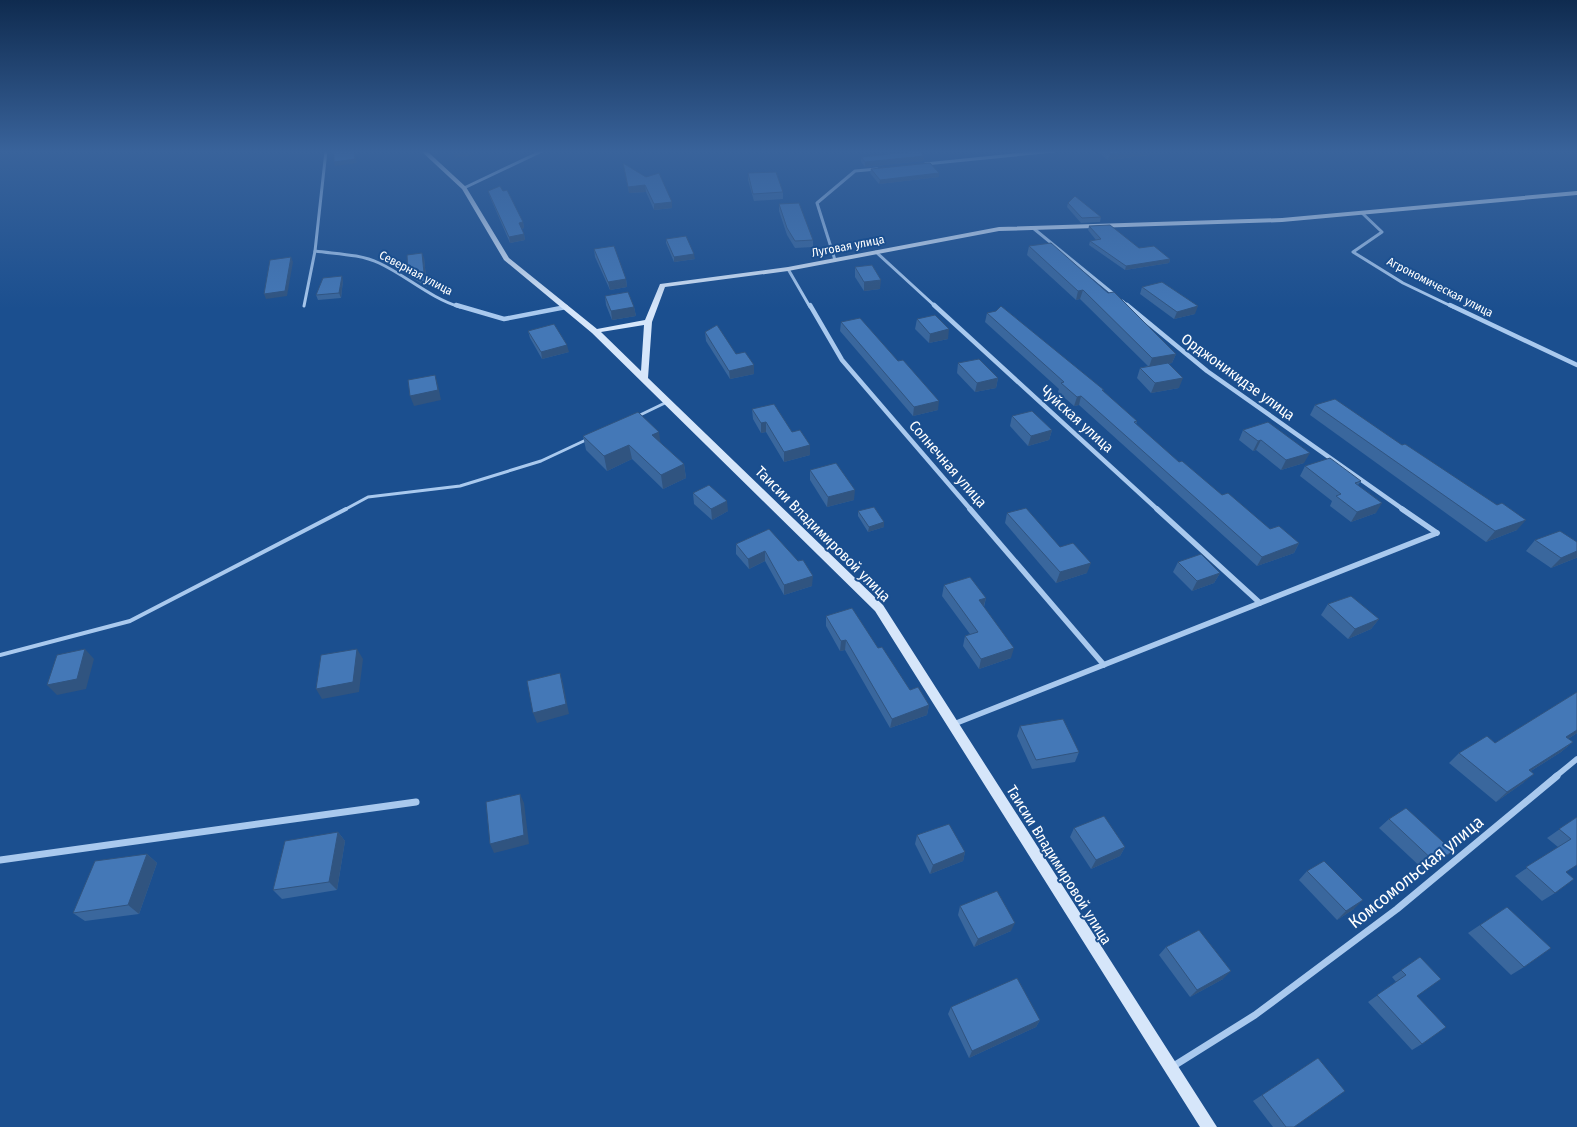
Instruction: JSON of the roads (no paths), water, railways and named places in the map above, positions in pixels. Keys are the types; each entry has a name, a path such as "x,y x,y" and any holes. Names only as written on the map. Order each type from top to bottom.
{"street":[{"path":"304,306 315,251 320,204"},
{"name":"Таисии Владимировой улица","path":"473,204 506,258 595,331 879,608 1209,1127"},
{"path":"817,204 834,260"},
{"name":"Луговая улица","path":"648,322 662,285 788,269 998,230 1282,220 1463,204"},
{"name":"Агрономическая улица","path":"1362,213 1382,232 1352,252 1403,283 1577,365"},
{"name":"Орджоникидзе улица","path":"1033,228 1207,370 1437,533 1260,603"},
{"name":"Северная улица","path":"315,251 360,257 379,263 444,302 504,318 566,307"},
{"name":"Чуйская улица","path":"876,252 1260,603"},
{"name":"Солнечная улица","path":"788,269 842,360 1104,665"},
{"path":"595,331 648,322 644,379"},
{"path":"953,725 1260,603"},
{"name":"Комсомольская улица","path":"1170,1068 1270,1004 1397,909 1577,759"},
{"path":"0,860 416,802"}],"lane":[{"path":"631,419 667,402"},
{"path":"0,654 130,621 262,554 368,497 460,486 541,461 595,435"}]}
